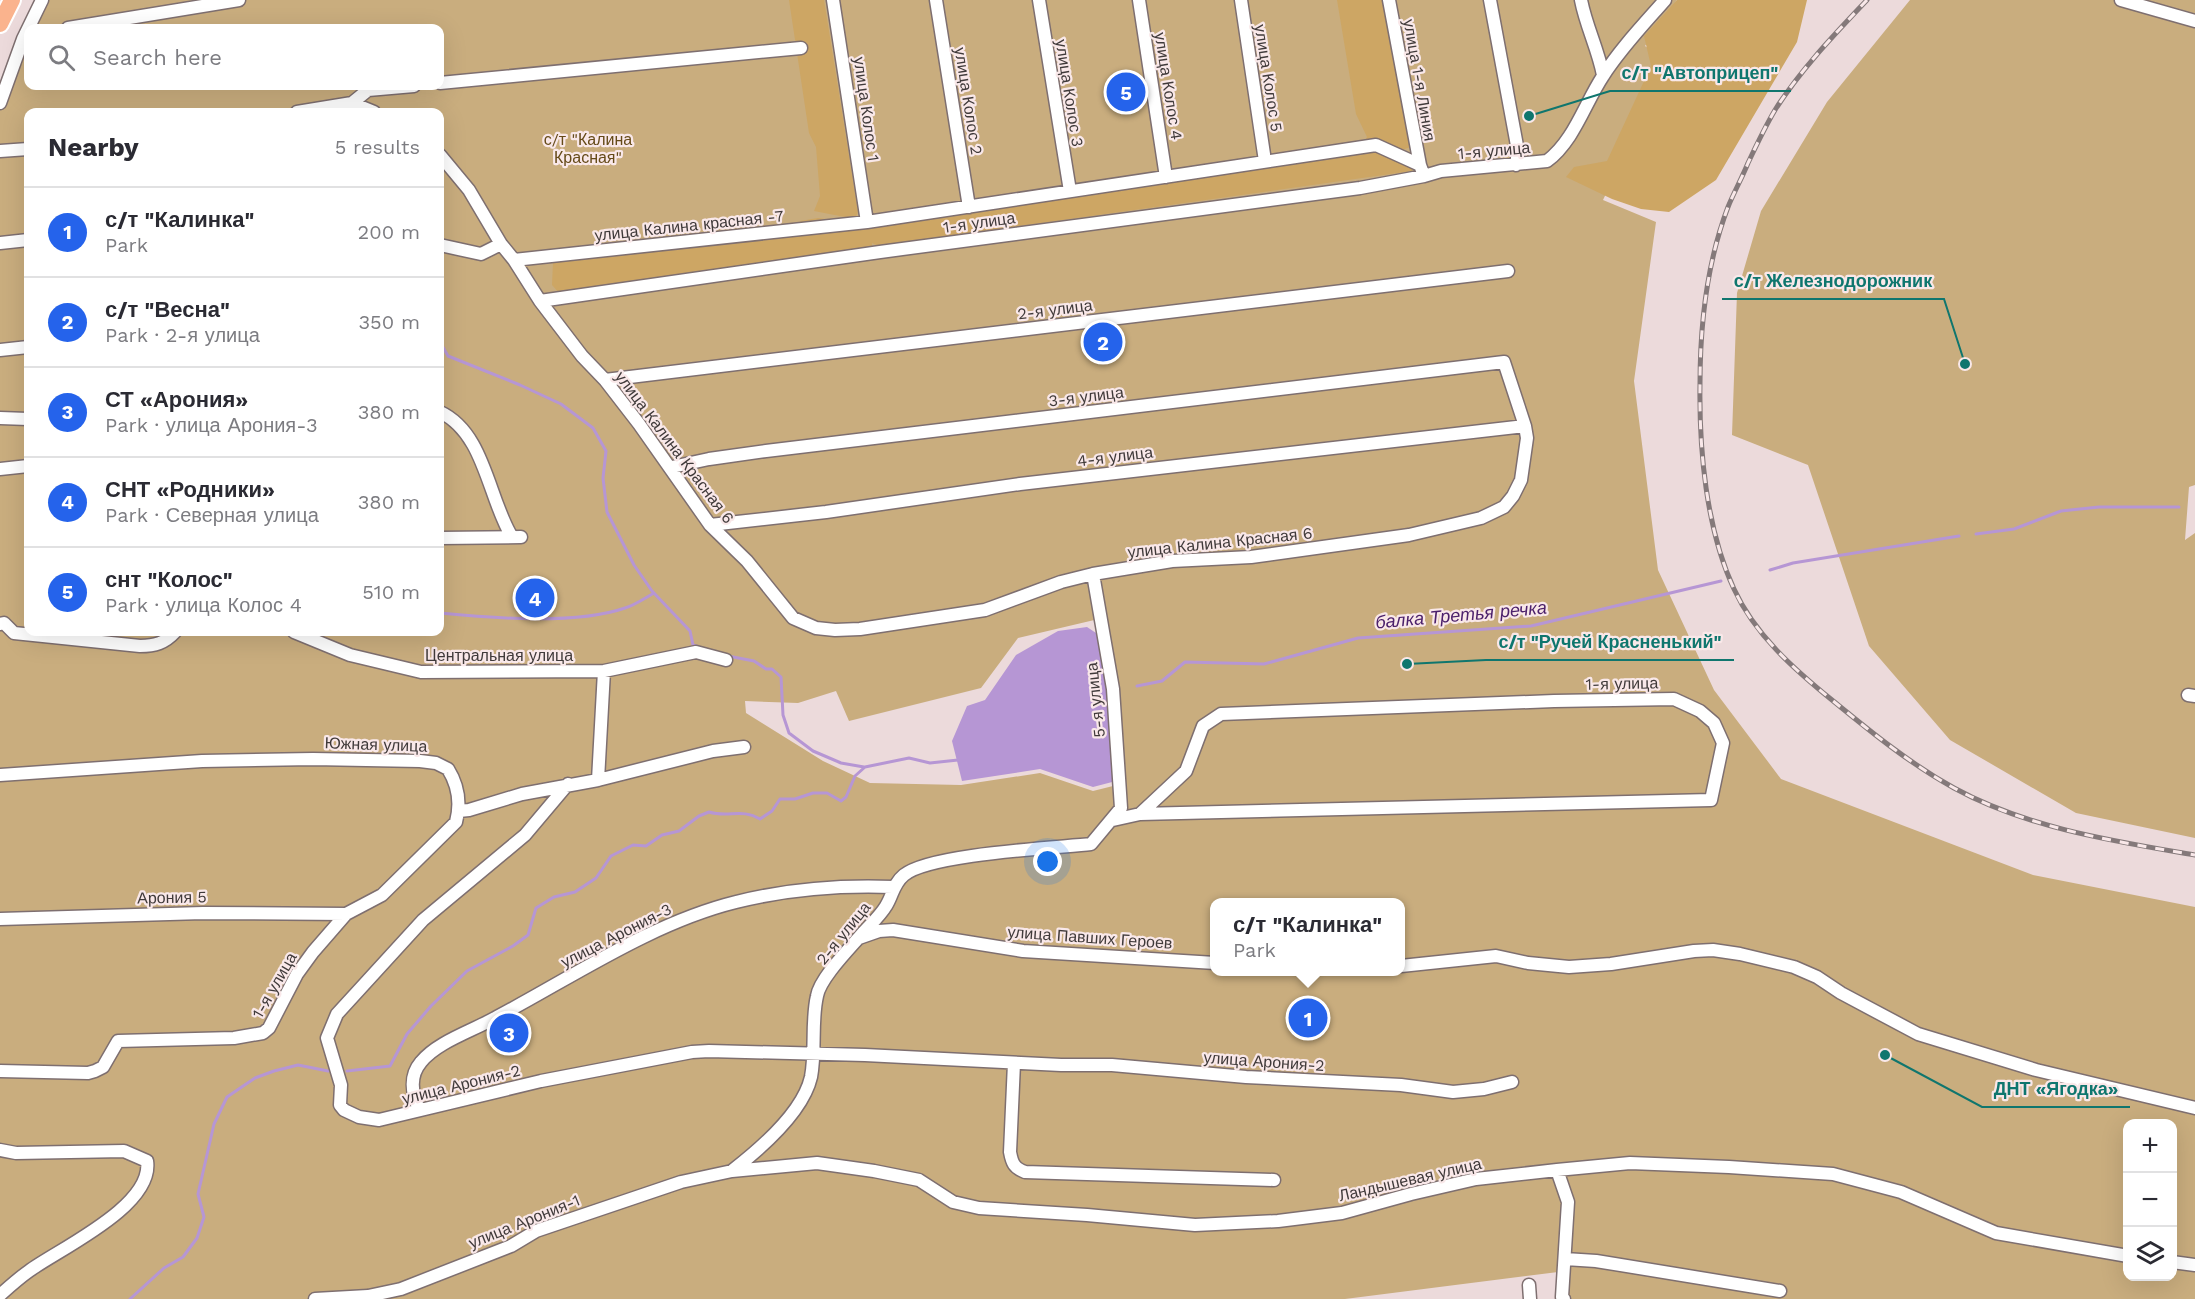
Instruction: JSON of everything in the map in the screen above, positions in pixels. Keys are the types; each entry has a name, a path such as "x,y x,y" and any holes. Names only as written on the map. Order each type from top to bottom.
{"main road":[{"path":"0,24 12,0"}],"street":[{"path":"32,24 42,0"},
{"path":"148,14 155,0"},
{"path":"91,24 239,0"},
{"name":"улица Колос 1","path":"833,0 867,222"},
{"name":"улица Колос 2","path":"936,0 969,207"},
{"name":"улица Колос 3","path":"1039,0 1070,191"},
{"name":"улица Колос 4","path":"1139,0 1167,177"},
{"name":"улица Колос 5","path":"1240,0 1265,161"},
{"name":"улица 1-я Линия","path":"1389,0 1422,170"},
{"path":"1490,0 1518,151 1516,165"},
{"path":"1581,0 1603,75"},
{"name":"1-я улица","path":"540,301 891,250 1360,188 1422,170 1441,171 1547,161 1555,155 1566,140 1603,75 1665,0"},
{"path":"2121,0 2195,21"},
{"path":"0,103 24,43"},
{"path":"444,83 801,48"},
{"path":"332,108 352,103 368,90"},
{"path":"352,103 364,108"},
{"name":"1-я улица","path":"867,222 1376,145 1422,170"},
{"path":"0,151 24,149"},
{"name":"улица Калина Красная 6","path":"444,160 469,190 501,244 540,301 672,467 710,525 747,561 793,618 816,628 860,629 985,610 1061,582 1093,574 1172,561 1251,557 1409,535 1481,518 1504,507 1514,496 1521,480 1527,438 1525,426"},
{"name":"улица Калина красная -7","path":"514,260 867,222"},
{"path":"0,243 24,240"},
{"path":"444,245 481,254 501,244"},
{"name":"2-я улица","path":"605,380 1508,271"},
{"path":"0,350 24,347"},
{"name":"3-я улица","path":"672,467 766,451 1504,362 1525,426"},
{"path":"444,414 464,429 477,454 505,525 517,537 444,538"},
{"path":"0,418 24,419"},
{"name":"4-я улица","path":"710,525 826,512 1020,484 1525,426"},
{"path":"0,469 24,466"},
{"name":"5-я улица","path":"1093,574 1113,689 1122,808 1113,820"},
{"path":"0,624 4,623 14,633 24,634"},
{"path":"43,636 154,646 172,636"},
{"name":"Центральная улица","path":"304,636 350,655 421,672 604,671 696,652 726,660"},
{"path":"598,780 604,671"},
{"name":"1-я улица","path":"1113,820 1140,814 1712,800 1723,743 1714,723 1700,711 1674,699 1554,701 1221,714 1203,726 1186,771 1140,814"},
{"path":"461,814 522,794 598,780 712,751 744,747"},
{"name":"Южная улица","path":"0,776 202,761 312,759 420,761 436,763 448,769 458,790 461,814"},
{"name":"улица Арония-2","path":"568,784 525,835 423,920 337,1014 330,1026 327,1038 340,1085 340,1105 344,1110 379,1120 398,1117 419,1109 541,1081 692,1052 709,1051 1112,1065 1234,1076 1401,1085 1453,1092 1484,1089 1512,1082"},
{"name":"1-я улица","path":"0,1071 88,1073 103,1066 118,1041 234,1038 263,1033 269,1028 297,974 346,914 382,895 461,814"},
{"name":"2-я улица","path":"732,1171 754,1154 784,1123 803,1098 811,1078 817,994 835,965 887,905 893,887 904,875 918,867 973,856 1091,844 1113,820"},
{"name":"улица Арония-3","path":"419,1109 413,1089 414,1073 421,1062 433,1052 669,924 733,902 776,893 826,887 893,887"},
{"name":"Арония 5","path":"0,919 203,913 346,914"},
{"name":"улица Павших Героев","path":"858,938 879,931 893,930 1023,951 1210,963"},
{"path":"1405,966 1496,956 1528,963 1569,967 1611,964 1704,951 1740,954 1794,967 1817,977 1841,993 1918,1034 2036,1070 2195,1108"},
{"path":"1014,1063 1010,1152 1012,1162 1017,1168 1026,1172 1274,1180"},
{"path":"0,1150 16,1153 124,1151 147,1161 148,1169 137,1193 107,1221 73,1245 29,1271 0,1295"},
{"name":"Ландышевая улица","path":"732,1171 817,1163 919,1180 953,1202 979,1208 1195,1225 1278,1221 1342,1213 1476,1179 1557,1170 1630,1164 1730,1167 1833,1174 1901,1192 1996,1233 2123,1255"},
{"path":"1557,1170 1568,1202 1562,1297 1564,1299"},
{"name":"улица Арония-1","path":"315,1299 368,1296 401,1289 511,1246 536,1231 578,1215 681,1182 732,1171"},
{"path":"1565,1259 1596,1261 1780,1291"},
{"path":"2177,1263 2195,1265"},
{"path":"1529,1286 1530,1299"}],"green space":[{"name":"с/т \"Калина Красная\"","path":"44,0 1677,0 1645,46 1669,62 1603,200 1656,222 1634,381 1658,570 1714,690 1781,779 2033,875 2195,907 2195,1299 1558,1299 1558,1272 1345,1299 0,1299 0,93 24,42 24,90 444,90 444,24 33,24","holes":["1107,617 1125,783 1093,791 1040,773 961,785 870,783 823,761 746,713 745,701 798,703 836,691 849,721 981,688 1018,638"]},
{"path":"1910,0 2195,0 2195,485 2189,487 2185,540 2195,533 2195,838 2076,813 1950,740 1869,646 1808,465 1732,435 1737,293 1761,211 1827,102"}],"shaded area":[{"path":"789,0 824,0 858,212 855,219 814,211 820,196 816,147 809,133"},
{"path":"1337,0 1385,0 1411,147 1398,151 1412,166 1412,171 878,246 872,243 872,247 560,294 552,285 553,262 803,226 800,221 818,218 841,221 1361,148 1367,137 1356,114"},
{"path":"1677,0 1807,0 1797,42 1716,180 1669,212 1641,209 1612,199 1566,177 1574,167 1607,161 1651,66 1644,36"},
{"path":"1087,627 1099,635 1109,702 1116,781 1093,787 1040,769 962,781 952,741 967,706 985,700 1016,655 1058,631"}],"waterway":[{"path":"444,349 448,356 561,404 593,428 606,451 603,478 607,512 634,565 652,591 690,631 693,645 699,647"},
{"name":"балка Третья речка","path":"1976,534 2014,529 2061,511 2099,507 2179,507"},
{"name":"балка Третья речка","path":"1770,570 1793,563 1959,536"},
{"name":"балка Третья речка","path":"1137,686 1162,681 1185,662 1264,664 1358,638 1531,626 1721,581"},
{"path":"444,613 533,619 583,617 625,608 654,593"},
{"path":"728,656 754,661 766,669 772,669 781,677 783,715 789,733 813,751 841,763 864,767"},
{"name":"балка Третья речка","path":"347,1071 390,1066 407,1034 431,1006 467,971 513,946 528,935 536,908 554,897 575,892 596,878 611,856 633,845 646,846 662,835 679,831 699,816 709,812 747,814 760,819 772,811 780,799 795,799 813,793 827,793 841,801 846,797 855,776 865,767 909,758 930,763 958,760"},
{"name":"балка Третья речка","path":"130,1299 164,1268 183,1257 197,1238 204,1217 198,1194 214,1124 227,1097 255,1078 274,1071 298,1065 328,1071"}],"railway":[{"path":"1867,0 1807,66 1775,110 1730,201 1715,250 1703,317 1700,409 1706,488 1724,566 1734,589 1753,621 1790,663 1876,735 1937,778 1982,802 2041,823 2102,838 2195,855"}],"place":[{"name":"снт \"Колос\"","path":"1126,92"},
{"name":"с/т \"Автоприцеп\"","path":"1529,116"},
{"name":"с/т \"Весна\"","path":"1103,342"},
{"name":"с/т Железнодорожник","path":"1965,364"},
{"name":"СНТ «Родники»","path":"535,598"},
{"name":"с/т \"Ручей Красненький\"","path":"1407,664"},
{"name":"с/т \"Калинка\"","path":"1308,1018"},
{"name":"СТ «Арония»","path":"509,1033"},
{"name":"ДНТ «Ягодка»","path":"1885,1055"}]}
